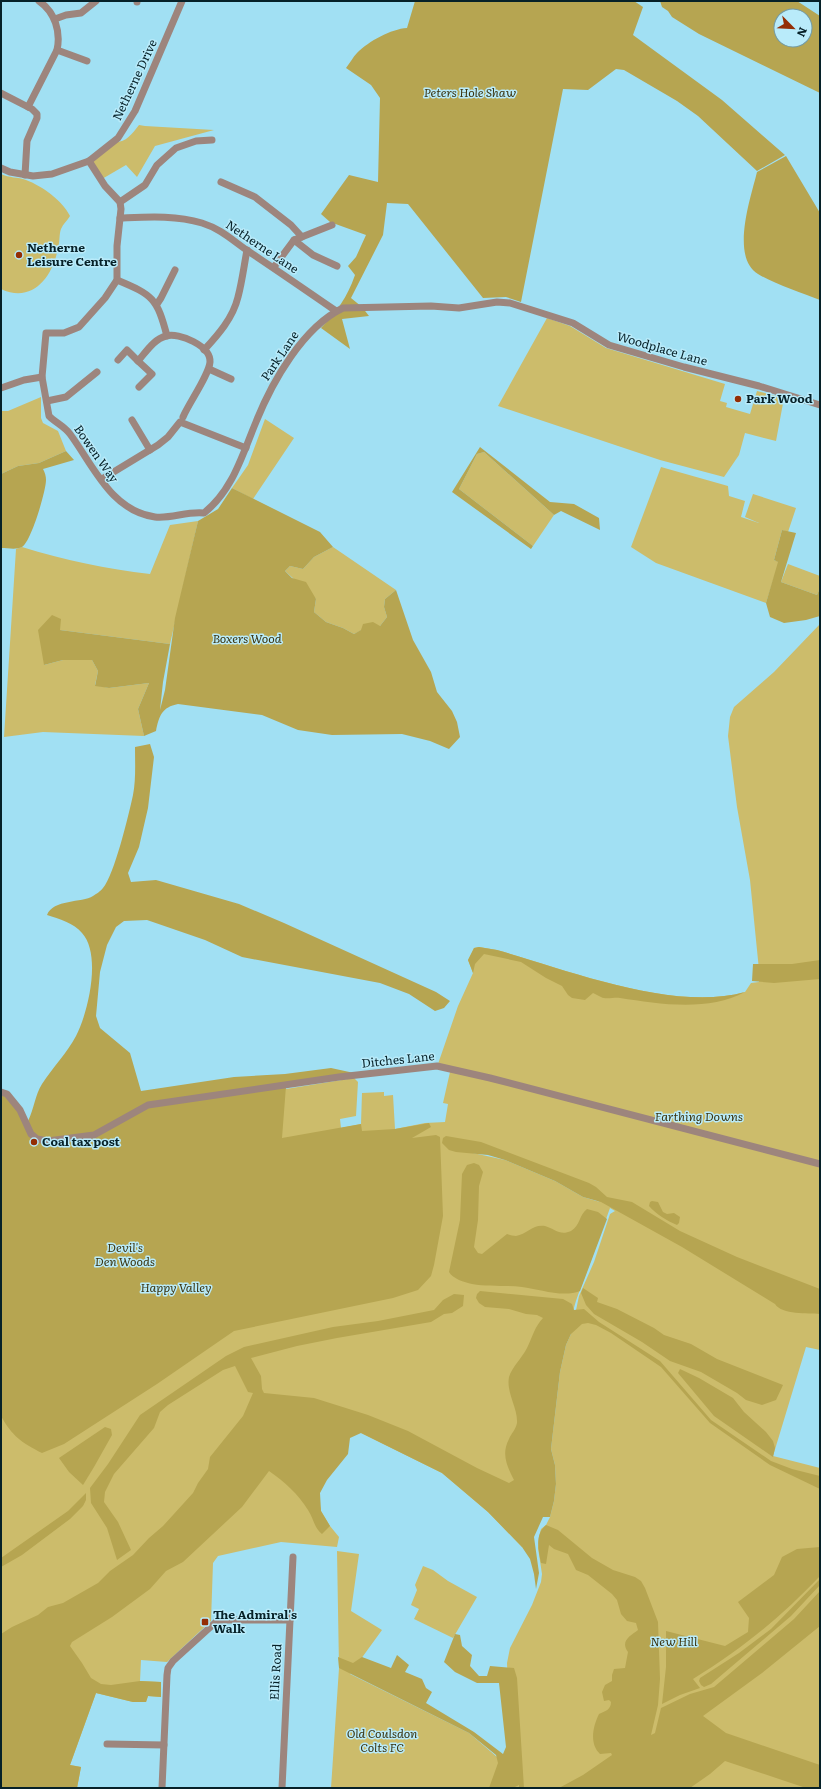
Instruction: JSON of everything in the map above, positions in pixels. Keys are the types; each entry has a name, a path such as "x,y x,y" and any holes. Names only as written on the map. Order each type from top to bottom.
{"street":[{"path":"28,106 57,50 59,41 55,19 39,1"},
{"path":"55,19 66,15 81,13 96,1"},
{"name":"Netherne Drive","path":"1,168 33,176 52,174 89,161 118,138 127,125 182,1"},
{"path":"57,50 87,61"},
{"path":"1,93 28,106 37,114 37,118 27,141 25,175"},
{"path":"120,202 145,185 157,165 176,148 196,141 212,140"},
{"path":"89,161 105,186 120,202 121,209 117,246 117,280 150,296 160,310 167,336"},
{"path":"221,182 255,197 291,225 302,237"},
{"name":"Netherne Lane","path":"120,218 156,217 202,223 230,236 247,250 274,267 336,311"},
{"path":"274,267 294,240 332,225"},
{"path":"294,240 313,255 337,266"},
{"path":"204,350 218,335 238,298 247,250"},
{"path":"156,304 162,298 175,270"},
{"name":"Bowen Way","path":"117,280 105,298 79,327 64,333 46,333 42,377 48,401 49,416 63,426 110,492 120,501 136,511 156,517 189,512 204,513 216,503 239,465 246,448"},
{"name":"Woodplace Lane","path":"336,311 342,308 431,306 459,308 489,303 510,303 573,323 609,345 684,367 759,386 820,406"},
{"name":"Park Lane","path":"246,448 255,423 268,395 285,365 308,334 336,311"},
{"path":"138,361 149,348 160,339 167,336 178,336 193,341 204,350 210,359 209,369 183,417"},
{"path":"118,360 127,350 152,374 139,386"},
{"path":"209,369 231,379"},
{"path":"48,401 66,396 97,372"},
{"path":"1,388 24,380 42,377"},
{"path":"132,420 150,450"},
{"path":"102,479 150,450 168,437 180,422 246,448"},
{"name":"Ditches Lane","path":"1,1092 7,1094 20,1110 31,1134 37,1139 48,1141 94,1135 148,1104 339,1077 437,1066 490,1078 820,1164"},
{"name":"Ellis Road","path":"282,1788 293,1556"},
{"path":"162,1788 168,1668 172,1661 217,1621 290,1620"},
{"path":"107,1744 164,1745"}],"green space":[{"name":"Peters Hole Shaw","path":"415,1 634,1 643,7 633,35 722,100 785,155 757,171 698,116 677,101 624,70 616,69 588,90 563,89 521,302 506,297 483,298 408,204 387,203 383,235 351,298 362,307 369,316 342,319 350,349 321,328 337,310 349,291 355,275 348,266 356,257 366,235 330,222 321,214 349,175 378,182 380,98 371,85 346,68 362,49 380,36 407,28"},
{"path":"660,1 797,1 808,8 773,8 773,48 813,48 813,11 820,16 820,93 699,34 672,17 668,11 662,7"},
{"path":"139,125 214,130 155,146 137,177 126,165 102,179 89,161 113,142 118,142 128,138"},
{"path":"786,156 820,213 820,300 780,285 758,274 750,266 745,254 744,241 747,211 757,172"},
{"path":"1,174 20,178 38,186 57,199 70,216 61,229 59,246 46,277 40,285 23,293 12,293 1,289"},
{"path":"547,318 570,326 606,348 725,384 720,401 727,403 726,407 750,414 757,391 784,398 776,441 745,433 739,455 724,477 660,460 498,406"},
{"path":"41,397 41,418 43,423 58,431 66,451 39,463 18,466 1,474 1,411 8,411"},
{"path":"265,419 294,438 253,499 232,488 248,465"},
{"path":"480,447 550,502 574,504 599,518 600,530 561,511 554,515 484,452 477,454 459,489 533,546 531,549 452,492"},
{"path":"66,451 74,460 43,469 46,480 44,494 34,527 26,543 22,547 12,549 1,548 1,474 18,466 39,463"},
{"path":"484,452 554,515 533,546 459,489 477,454"},
{"path":"661,467 728,486 729,496 745,501 741,517 759,523 745,517 753,494 796,508 788,532 782,530 774,560 779,562 766,603 656,563 631,547"},
{"name":"Boxers Wood","path":"232,488 320,532 333,547 314,557 303,569 290,566 285,571 292,578 306,582 316,599 314,612 326,622 354,634 361,630 363,624 373,622 380,626 387,617 384,607 385,599 396,590 413,640 431,672 437,692 452,711 457,722 460,737 449,749 430,741 402,734 332,735 298,730 262,715 178,704 168,707 162,713 158,721 156,731 144,736 138,709 149,683 109,688 95,686 98,671 92,660 63,660 44,665 38,630 52,615 61,619 60,630 170,644 163,682 160,710 165,690 175,618 198,521 218,509"},
{"path":"198,521 170,644 60,630 44,665 63,660 92,660 98,671 95,685 109,688 149,683 138,709 144,736 43,732 4,737 16,549 22,547 86,564 150,574 170,525"},
{"path":"782,530 796,533 781,582 817,595 820,588 820,616 806,620 784,623 770,617 766,603 778,562 774,560"},
{"path":"333,547 396,590 385,599 384,607 387,617 380,626 362,630 354,634 326,622 314,612 316,599 285,571 290,566 303,569 314,557"},
{"path":"788,564 820,576 820,588 817,595 781,582"},
{"path":"820,624 820,1350 806,1347 773,1456 820,1468 820,1788 507,1788 510,1752 507,1663 510,1648 532,1605 541,1582 542,1574 538,1548 539,1537 541,1529 546,1525 550,1517 556,1484 555,1465 551,1449 560,1372 566,1345 571,1334 579,1296 594,1262 610,1214 615,1211 610,1208 576,1301 564,1345 522,1547 488,1512 442,1473 361,1433 302,1418 321,1511 339,1537 337,1547 281,1542 218,1556 213,1563 211,1621 167,1662 141,1660 140,1681 161,1682 161,1697 148,1696 146,1702 133,1702 96,1693 70,1765 81,1767 77,1788 1,1788 1,1092 31,1134 286,1086 286,1089 354,1078 358,1082 356,1116 340,1119 341,1128 361,1124 362,1093 384,1092 384,1096 393,1095 395,1129 425,1123 445,1122 448,1104 443,1103 450,1072 438,1064 458,1006 473,973 468,960 474,948 479,947 497,950 588,977 654,993 686,997 717,997 745,992 751,983 759,982 759,970 750,880 737,807 728,736 730,717 734,707 774,672","holes":["442,1142 513,1158 600,1202 583,1197 555,1181 505,1160 473,1153"]},
{"name":"Devil's Den Woods","path":"150,744 154,757 148,808 139,847 128,873 131,882 156,880 239,904 436,992 450,1001 444,1008 435,1011 409,994 380,983 242,957 205,940 147,920 124,921 116,927 107,945 100,972 96,1016 100,1028 130,1053 141,1091 234,1077 285,1074 331,1068 354,1073 286,1086 282,1138 361,1124 362,1131 395,1129 429,1123 431,1127 412,1138 436,1135 440,1137 443,1216 431,1276 418,1290 393,1298 234,1331 157,1384 64,1444 42,1453 18,1438 9,1429 1,1416 1,1092 28,1121 40,1088 76,1036 81,1026 91,984 91,955 88,943 82,933 75,927 47,915 55,906 93,896 102,889 107,881 121,844 133,795 135,777 135,747"},
{"path":"479,947 497,950 588,977 654,993 686,997 717,997 745,992 731,998 715,1002 683,1005 620,998 605,998 593,993 585,1000 572,998 562,986 521,962 484,954 475,964 473,973 468,960 474,948"},
{"path":"820,960 820,979 774,983 752,981 753,964 792,964"},
{"path":"446,1136 481,1142 589,1183 607,1197 632,1202 680,1231 737,1257 820,1289 820,1314 789,1312 778,1308 775,1304 682,1247 601,1202 583,1197 555,1181 505,1160 488,1155 449,1150 442,1143 443,1138"},
{"path":"474,1163 479,1165 483,1172 479,1186 478,1220 474,1247 478,1253 482,1254 507,1234 513,1236 520,1235 537,1226 545,1226 564,1233 571,1231 576,1226 584,1211 587,1209 598,1212 607,1219 580,1291 566,1294 522,1287 478,1285 462,1281 449,1272 460,1220 462,1174 467,1165"},
{"path":"650,1202 658,1202 663,1212 667,1214 674,1213 680,1217 679,1223 677,1225 655,1212 649,1206"},
{"path":"583,1288 598,1298 597,1302 617,1309 654,1328 664,1335 691,1344 717,1359 783,1385 776,1400 762,1405 746,1400 701,1372 670,1361 642,1342 594,1314 586,1305 581,1293"},
{"path":"480,1291 563,1299 572,1304 574,1310 584,1309 599,1322 660,1361 711,1420 771,1461 792,1469 820,1476 820,1489 770,1465 710,1423 661,1367 611,1333 596,1325 588,1323 582,1324 571,1334 566,1345 560,1372 551,1449 555,1465 556,1484 550,1517 543,1517 534,1537 539,1573 536,1589 530,1559 522,1547 488,1512 442,1473 361,1433 350,1438 348,1454 327,1480 320,1493 321,1511 330,1526 322,1534 317,1529 310,1513 300,1499 286,1484 269,1471 242,1507 183,1562 166,1571 150,1589 112,1617 72,1642 70,1646 91,1678 101,1684 111,1685 140,1681 161,1682 161,1697 148,1696 146,1702 133,1702 96,1693 70,1765 81,1767 77,1788 1,1788 1,1634 12,1627 38,1615 48,1607 63,1603 98,1583 110,1571 133,1555 163,1526 193,1493 208,1469 210,1457 243,1416 253,1393 248,1392 235,1366 223,1370 168,1405 160,1412 154,1428 114,1474 105,1492 104,1502 118,1522 131,1550 117,1560 107,1528 91,1503 90,1488 108,1464 140,1415 226,1356 244,1347 333,1327 378,1321 434,1310 443,1300 454,1294 464,1295 463,1306 452,1313 444,1314 431,1322 297,1346 251,1358 261,1376 262,1389 264,1393 314,1398 368,1415 408,1431 477,1468 509,1483 514,1480 507,1465 505,1450 516,1427 517,1417 510,1395 509,1377 512,1370 525,1352 536,1328 543,1318 537,1315 526,1314 509,1309 485,1307 479,1303 476,1298"},
{"path":"680,1369 699,1378 733,1398 744,1412 766,1432 773,1441 775,1448 773,1457 714,1416 678,1373"},
{"path":"105,1427 111,1429 112,1435 83,1485 69,1472 59,1458"},
{"path":"86,1493 86,1500 83,1506 70,1519 22,1555 1,1567 1,1558 68,1511"},
{"path":"546,1525 558,1530 592,1558 613,1570 635,1577 641,1581 645,1588 658,1622 660,1679 658,1705 651,1735 655,1733 661,1708 690,1694 714,1687 794,1619 820,1591 820,1626 762,1673 703,1716 726,1733 820,1765 820,1788 806,1788 725,1761 690,1788 559,1788 583,1775 612,1755 611,1753 600,1754 594,1745 593,1735 595,1724 599,1714 607,1710 611,1705 609,1700 604,1701 602,1692 605,1685 612,1681 614,1669 625,1668 628,1652 625,1645 627,1639 638,1630 636,1623 627,1621 621,1614 617,1600 612,1594 588,1575 576,1570 568,1554 554,1549 549,1545 546,1564 541,1563 538,1542 540,1533"},
{"name":"New Hill","path":"820,1547 820,1576 805,1591 745,1644 693,1679 700,1688 680,1695 662,1704 666,1667 666,1631 725,1646 748,1632 749,1618 738,1602 774,1575 782,1557 797,1549"},
{"name":"Old Coulsdon Colts FC","path":"337,1551 359,1554 351,1611 382,1630 350,1674 469,1733 504,1763 495,1788 331,1788 339,1668"},
{"path":"423,1566 433,1570 448,1581 477,1597 453,1638 414,1619 419,1609 411,1605 417,1590 415,1585"},
{"path":"820,1579 820,1585 791,1616 711,1684 704,1687 701,1685 699,1681 700,1678 739,1653 771,1629"},
{"path":"455,1634 460,1635 462,1646 472,1655 470,1666 479,1676 487,1676 490,1666 514,1668 517,1678 524,1788 519,1788 519,1785 513,1788 489,1788 498,1763 496,1755 469,1733 339,1668 338,1657 353,1663 362,1657 391,1668 397,1655 409,1665 405,1672 422,1679 426,1688 432,1692 426,1703 474,1732 503,1754 506,1747 499,1683 477,1683 455,1672 444,1662"}],"place":[{"name":"Netherne Leisure Centre","path":"19,255"},
{"name":"Park Wood","path":"738,399"},
{"name":"Coal tax post","path":"34,1142"},
{"name":"The Admiral's Walk","path":"205,1622"}],"park label":[{"name":"Farthing Downs","path":"699,1117"},
{"name":"Happy Valley","path":"176,1288"}]}
